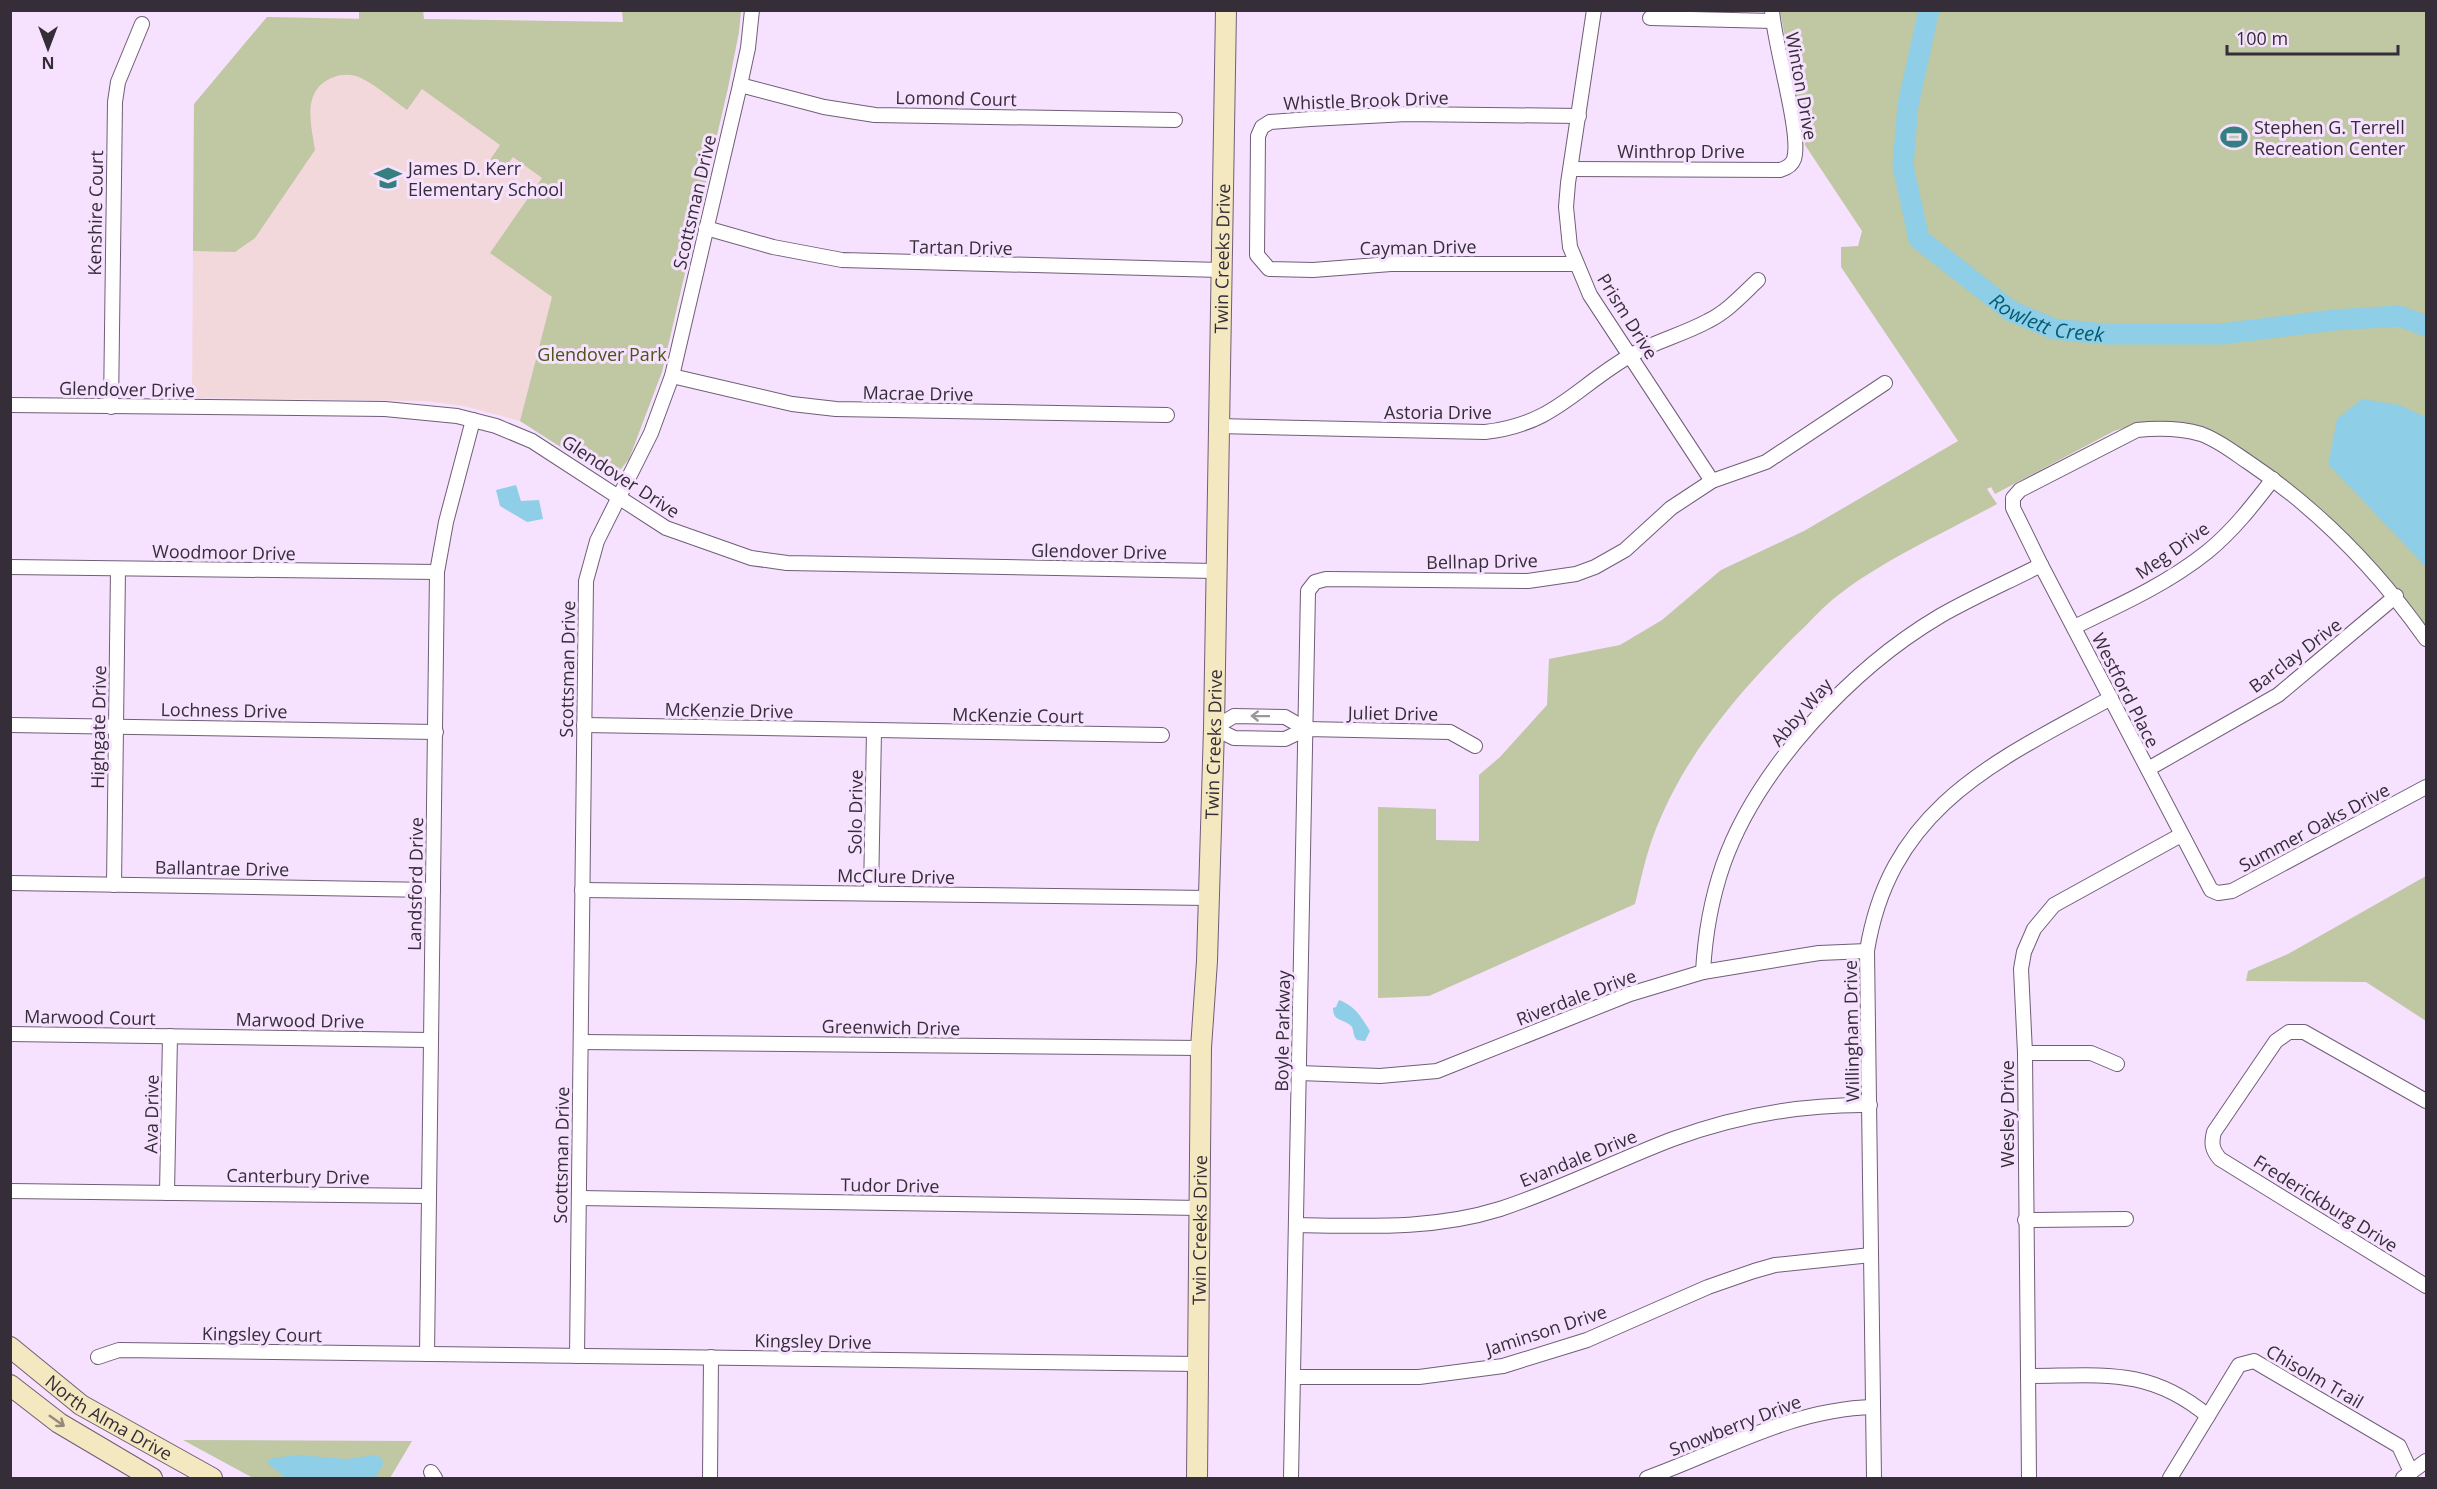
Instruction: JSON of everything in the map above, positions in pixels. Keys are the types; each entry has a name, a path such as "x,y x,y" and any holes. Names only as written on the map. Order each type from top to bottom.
{"street":[{"name":"Scottsman Drive","path":"577,1356 586,581 597,541 651,433 672,376 740,85 748,48 752,10"},
{"name":"Twin Creeks Drive","path":"1197,1479 1201,1048 1209,898 1214,728 1217,426 1226,10"},
{"name":"Prism Drive","path":"1594,10 1566,207 1570,247 1590,295 1632,355 1712,481"},
{"path":"1650,18 1772,16"},
{"name":"Winton Drive","path":"1772,16 1795,139 1794,157 1789,166"},
{"name":"Kenshire Court","path":"111,407 115,102 118,82 142,24"},
{"name":"Lomond Court","path":"740,85 824,107 875,115 1175,120"},
{"name":"Whistle Brook Drive","path":"1264,266 1257,255 1257,136 1266,123 1407,114 1579,116"},
{"name":"Winthrop Drive","path":"1571,169 1780,170 1789,166"},
{"name":"Tartan Drive","path":"706,228 773,247 842,260 1220,270"},
{"name":"Cayman Drive","path":"1264,266 1274,271 1391,264 1576,264"},
{"name":"Astoria Drive","path":"1217,426 1501,430 1530,422 1556,410 1632,355 1708,321 1730,308 1758,280"},
{"name":"Macrae Drive","path":"672,376 792,404 836,409 876,412 1167,415"},
{"name":"Bellnap Drive","path":"1311,585 1326,579 1528,582 1576,574 1625,550 1671,508 1712,481 1766,462 1885,383"},
{"name":"Glendover Drive","path":"10,405 426,411 473,420 532,441 666,528 698,542 751,558 787,563 1215,571"},
{"name":"Landsford Drive","path":"427,1354 437,572 446,522 473,420"},
{"name":"Westford Place","path":"2218,893 2207,884 2181,835 2041,565 2013,508 2013,498 2020,490 2121,435 2137,430 2157,428 2182,430 2210,438 2273,479"},
{"path":"2273,479 2337,534 2396,596 2427,639"},
{"name":"Meg Drive","path":"2074,627 2150,590 2207,552 2242,518 2273,479"},
{"name":"Abby Way","path":"1703,972 1709,916 1723,865 1739,828 1761,790 1819,715 1882,656 1940,616 2041,565"},
{"name":"Woodmoor Drive","path":"10,567 437,572"},
{"name":"Highgate Drive","path":"114,885 118,569"},
{"name":"Boyle Parkway","path":"1291,1479 1307,599 1311,585"},
{"name":"Barclay Drive","path":"2148,769 2278,694 2396,596"},
{"name":"Willingham Drive","path":"1874,1479 1868,951 1879,897 1891,870 1908,842 1953,794 2008,755 2111,699"},
{"name":"Juliet Drive","path":"1214,728 1234,716 1285,717 1306,729"},
{"name":"Lochness Drive","path":"10,725 436,732"},
{"name":"McKenzie Drive","path":"584,725 874,731"},
{"name":"Juliet Drive","path":"1214,728 1234,738 1285,739 1306,729 1450,732 1475,746"},
{"name":"McKenzie Court","path":"874,731 1162,735"},
{"name":"Solo Drive","path":"871,893 874,731"},
{"name":"Summer Oaks Drive","path":"2218,893 2232,891 2427,787"},
{"name":"Wesley Drive","path":"2029,1479 2025,1053 2021,969 2024,952 2034,928 2054,905 2181,835"},
{"name":"Ballantrae Drive","path":"10,883 433,890"},
{"name":"McClure Drive","path":"582,890 1209,898"},
{"name":"Riverdale Drive","path":"1299,1073 1380,1076 1437,1071 1630,994 1703,972 1819,953 1868,951"},
{"name":"Frederickburg Drive","path":"2427,1101 2304,1032 2289,1032 2276,1041 2214,1132 2212,1146 2220,1159 2427,1286"},
{"name":"Marwood Court","path":"10,1034 170,1036"},
{"name":"Marwood Drive","path":"170,1036 430,1040"},
{"name":"Ava Drive","path":"167,1193 170,1036"},
{"name":"Greenwich Drive","path":"580,1042 1201,1048"},
{"path":"2025,1053 2091,1053 2117,1064"},
{"name":"Evandale Drive","path":"1296,1225 1417,1225 1446,1222 1500,1209 1673,1139 1719,1124 1811,1107 1870,1105"},
{"name":"Canterbury Drive","path":"10,1191 428,1196"},
{"name":"Tudor Drive","path":"579,1198 1200,1208"},
{"path":"2025,1220 2126,1219"},
{"name":"Jaminson Drive","path":"1293,1377 1419,1377 1503,1366 1587,1340 1708,1287 1754,1271 1787,1263 1871,1255"},
{"name":"North Alma Drive","path":"10,1347 81,1405 212,1479"},
{"name":"Kingsley Court","path":"98,1357 118,1350 427,1354"},
{"name":"Kingsley Drive","path":"427,1354 1198,1364"},
{"path":"710,1479 711,1357"},
{"name":"Chisolm Trail","path":"2170,1479 2239,1365 2254,1360 2399,1446 2407,1475"},
{"path":"2028,1376 2137,1378 2157,1384 2187,1399 2208,1416"},
{"name":"North Alma Drive","path":"10,1385 59,1423 152,1479"},
{"name":"Snowberry Drive","path":"1647,1479 1775,1425 1820,1412 1873,1407"},
{"path":"2407,1475 2427,1461"}],"shaded area":[{"name":"James D. Kerr Elementary School","path":"267,17 624,22 520,421 464,406 426,401 192,398 194,104"}],"green space":[{"name":"Glendover Park","path":"423,10 424,19 623,22 622,11 741,11 728,88 662,372 629,459 612,480 520,421 552,297 490,253 542,178 513,157 501,173 488,163 500,145 422,89 407,110 358,77 340,75 324,83 312,99 311,119 315,150 255,238 235,252 193,251 194,104 267,17 359,19 359,11"},
{"path":"1780,11 2426,11 2426,627 2417,613 2323,510 2237,445 2216,434 2141,424 2114,431 1995,494 1991,487 1987,489 1997,504 1870,573 1818,613 1738,697 1687,766 1656,828 1635,904 1429,996 1378,998 1378,807 1436,809 1436,840 1479,841 1479,775 1500,757 1547,705 1549,659 1620,645 1662,620 1721,570 1804,531 1958,441 1841,267 1841,247 1858,246 1862,231 1805,145"},
{"path":"2426,876 2426,1021 2366,982 2246,981 2248,971 2288,954"},
{"path":"183,1440 412,1441 390,1478 253,1478"}],"water":[{"path":"2362,399 2399,405 2426,417 2426,567 2328,464 2337,419"},
{"path":"516,485 521,501 539,500 543,519 527,522 500,506 496,490"},
{"path":"1339,1000 1357,1012 1370,1031 1365,1041 1357,1040 1352,1027 1335,1016 1333,1008"},
{"path":"298,1455 347,1459 375,1455 382,1458 383,1464 375,1478 286,1478 266,1462 273,1458"}],"waterway":[{"name":"Rowlett Creek","path":"1929,10 1908,105 1903,166 1919,239 2011,311 2054,329 2105,334 2221,334 2335,320 2399,316 2426,326"}],"place":[{"name":"Stephen G. Terrell Recreation Center","path":"2234,137"},
{"name":"James D. Kerr Elementary School","path":"388,178"}]}
